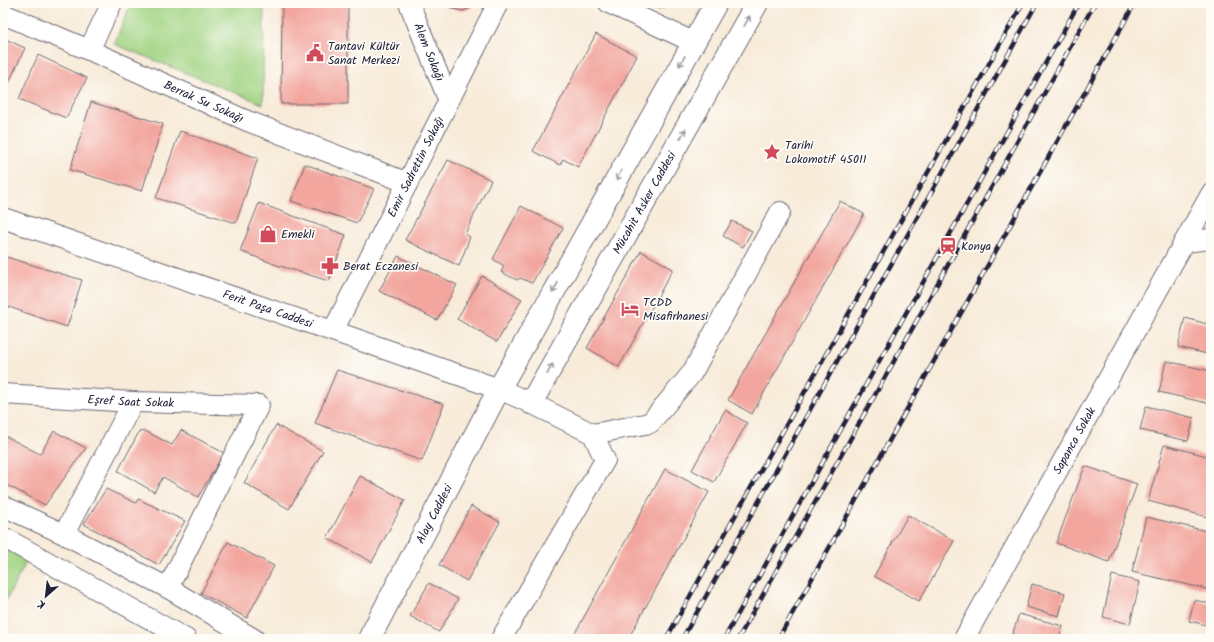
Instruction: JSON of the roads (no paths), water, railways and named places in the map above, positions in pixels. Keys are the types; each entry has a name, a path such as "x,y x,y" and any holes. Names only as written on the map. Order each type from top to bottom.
{"main road":[{"path":"499,389 716,3"},
{"name":"Mücahit Asker Caddesi","path":"531,404 757,3"},
{"name":"Alay Caddesi","path":"370,639 499,389"}],"street":[{"path":"89,50 112,3"},
{"name":"Alem Sokağı","path":"409,3 449,101"},
{"name":"Emir Sadrettin Sokağı","path":"333,331 498,3"},
{"path":"610,3 693,42"},
{"name":"Berrak Su Sokağı","path":"3,14 89,50 245,120 408,183"},
{"name":"Sapanca Sokak","path":"964,639 1211,194"},
{"path":"501,639 605,460 593,434 650,423 692,374 780,212"},
{"name":"Ferit Paşa Caddesi","path":"3,218 499,389 593,434"},
{"path":"1184,242 1211,240"},
{"name":"Eşref Saat Sokak","path":"3,394 133,402 259,406 168,588"},
{"path":"64,534 133,402"},
{"path":"3,506 64,534 168,588 254,639"},
{"path":"3,538 186,639"}],"railway":[{"path":"666,639 1023,3"},
{"path":"682,639 1037,3"},
{"path":"724,639 1079,3"},
{"path":"738,639 1095,3"},
{"path":"778,639 1135,3"}],"place":[{"name":"Tantavi Kültür Sanat Merkezi","path":"315,53"},
{"name":"Tarihi Lokomotif 45011","path":"772,152"},
{"name":"Emekli","path":"268,234"},
{"name":"Konya","path":"948,246"},
{"name":"Berat Eczanesi","path":"330,266"},
{"name":"TCDD Misafirhanesi","path":"630,309"}]}
